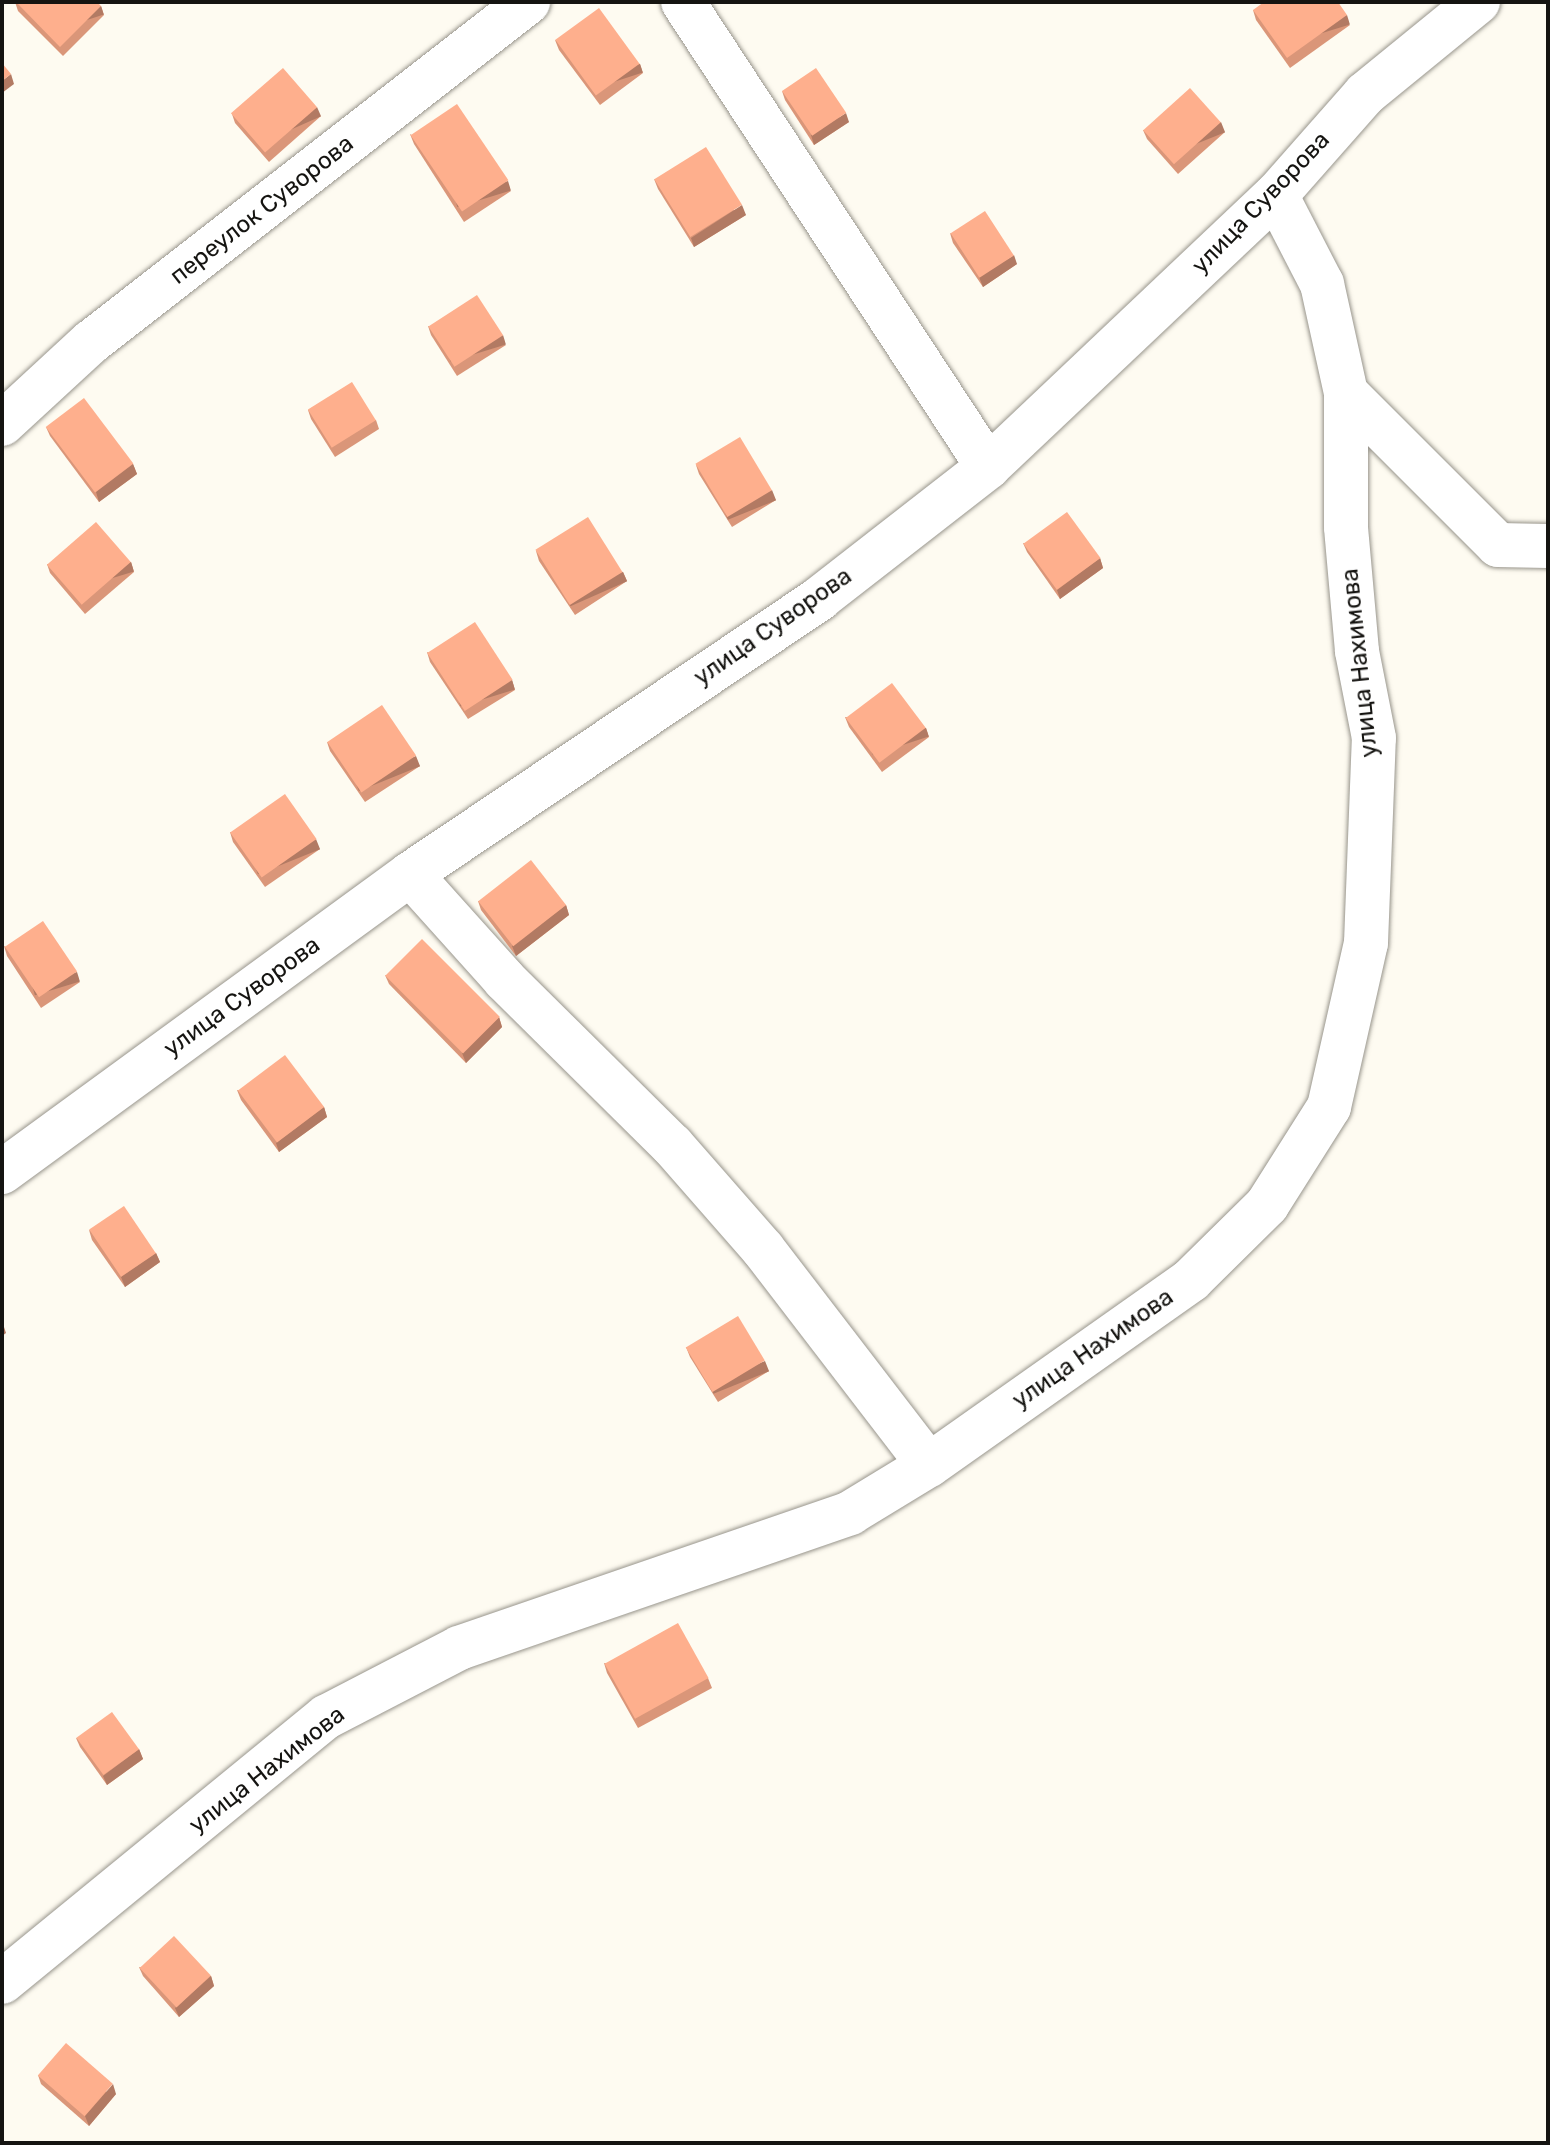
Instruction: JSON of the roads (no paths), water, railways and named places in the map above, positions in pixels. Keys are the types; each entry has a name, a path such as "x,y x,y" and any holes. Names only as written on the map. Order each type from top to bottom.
{"street":[{"name":"переулок Суворова","path":"2,424 91,342 528,2"},
{"path":"683,2 988,467"},
{"name":"улица Суворова","path":"2,1172 410,874 820,598 988,467 1276,195 1365,94 1478,2"},
{"name":"улица Нахимова","path":"2,1982 326,1717 459,1648 850,1513 929,1465 1191,1280 1267,1205 1329,1107 1366,943 1374,738 1357,651 1346,527 1346,393 1322,284 1276,195"},
{"path":"1346,393 1498,545 1548,546"},
{"path":"410,874 505,980 693,1168 763,1249 929,1465"}]}
